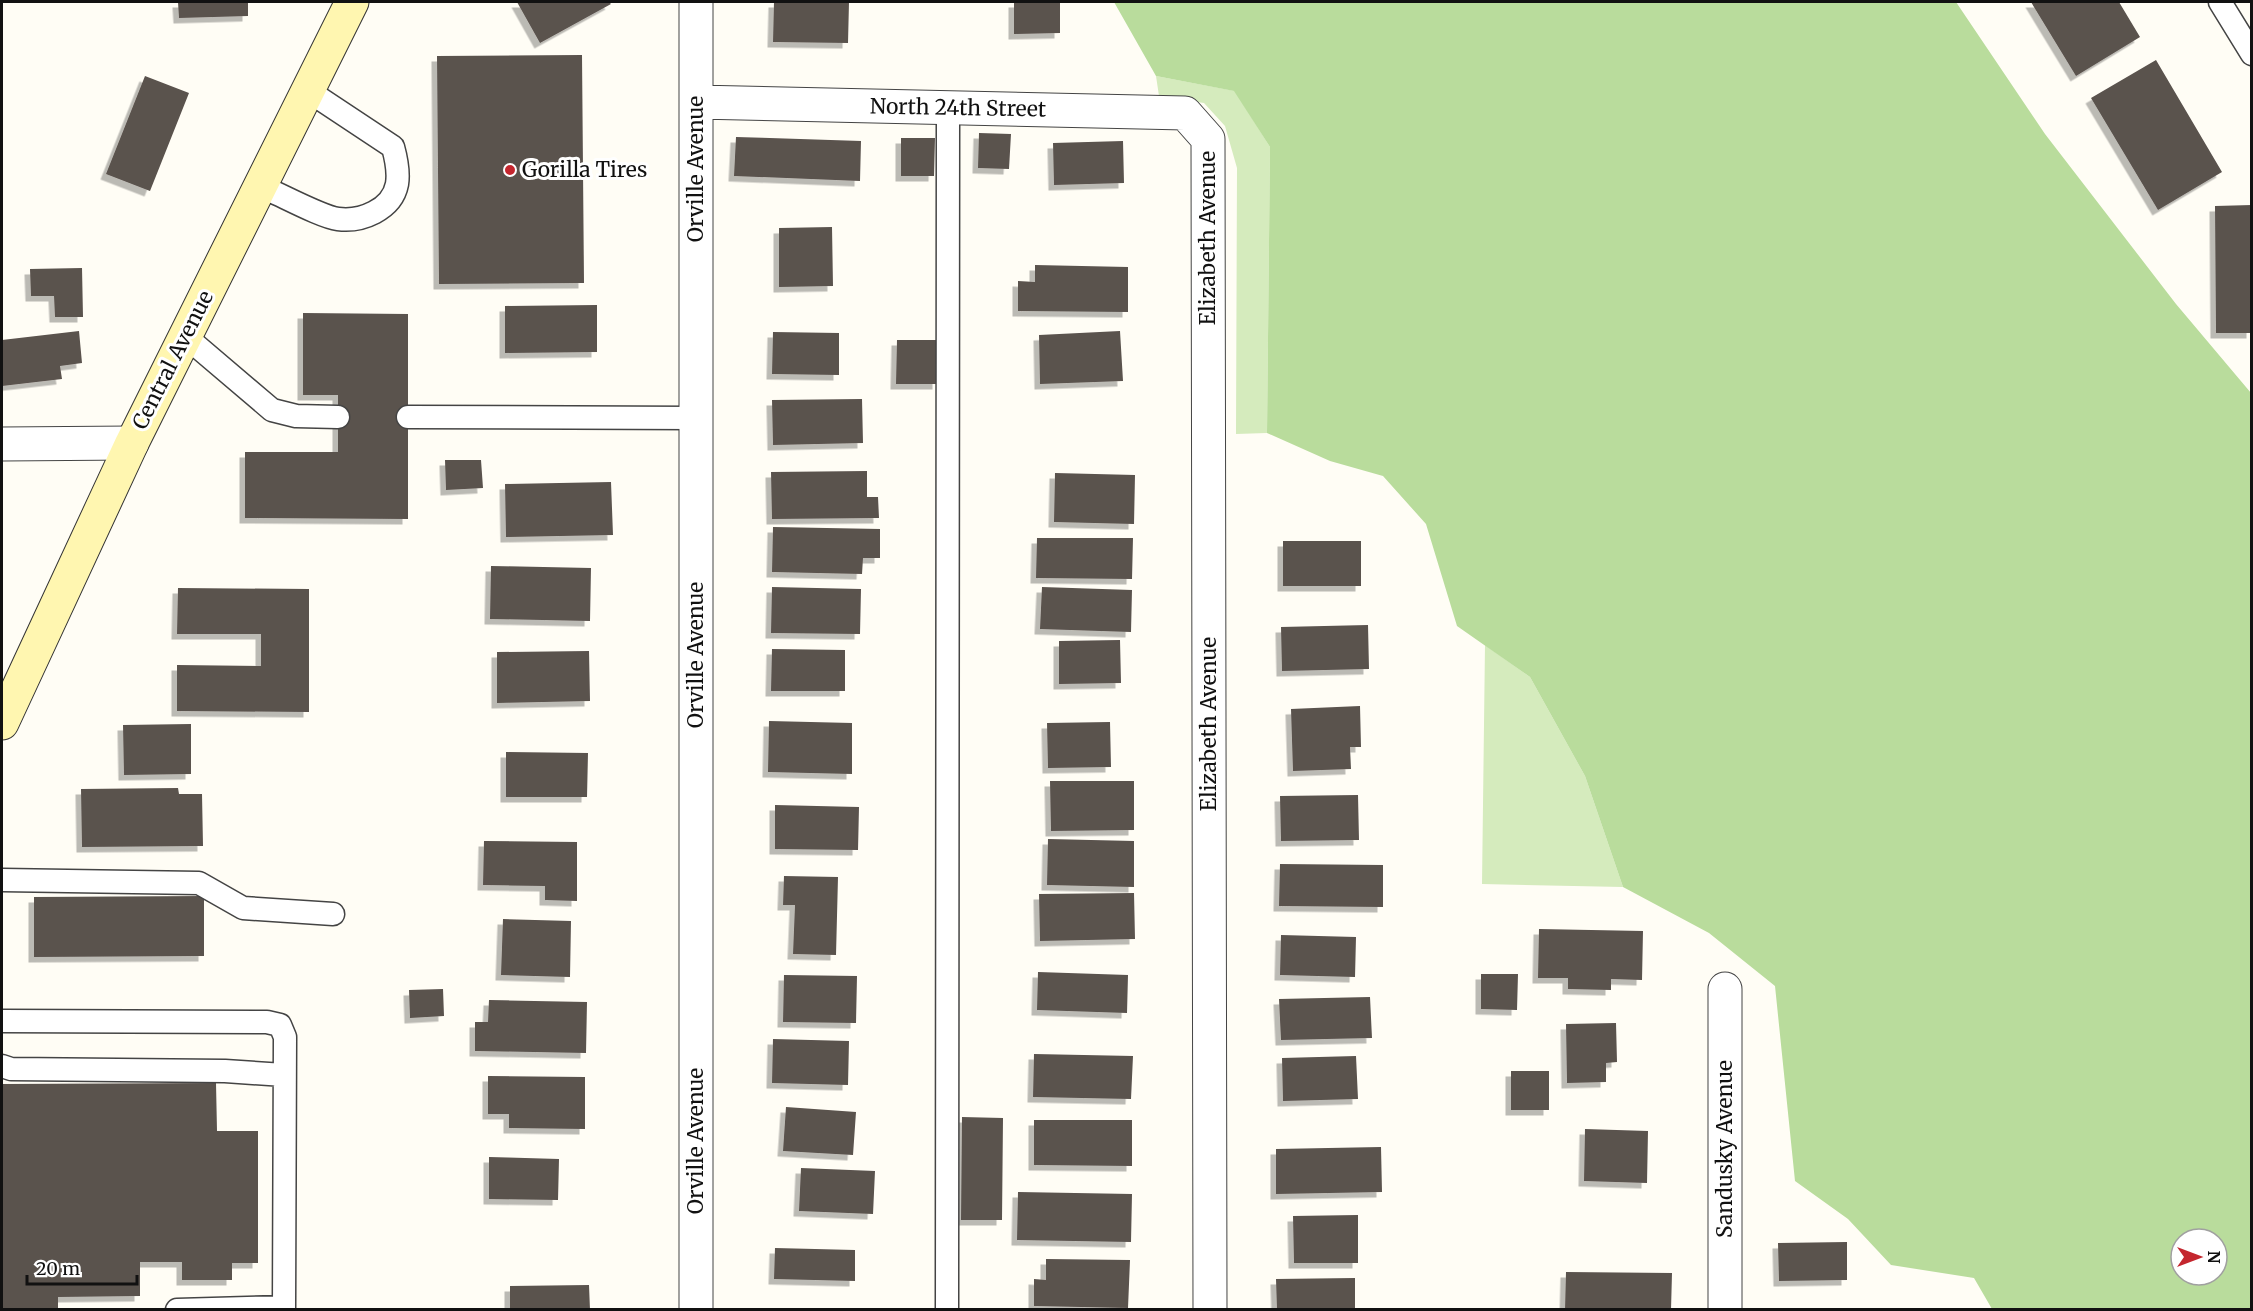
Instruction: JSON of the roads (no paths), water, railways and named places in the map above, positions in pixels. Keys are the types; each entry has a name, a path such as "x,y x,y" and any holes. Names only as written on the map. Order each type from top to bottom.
{"main road":[{"name":"Central Avenue","path":"2,723 132,443 352,2"}],"street":[{"name":"Orville Avenue","path":"696,2 696,1310"},
{"name":"North 24th Street","path":"696,102 1185,113 1208,139"},
{"name":"Elizabeth Avenue","path":"1208,139 1210,1310"},
{"path":"2,444 132,443"},
{"name":"Sandusky Avenue","path":"1725,988 1725,1310"}],"lane":[{"path":"2220,2 2252,54"},
{"path":"260,186 337,219 361,218 381,209 390,200 397,184 393,147 307,90"},
{"path":"947,1310 948,108"},
{"path":"185,336 272,410 296,416 338,417"},
{"path":"408,417 696,418"},
{"path":"2,880 199,883 243,908 333,914"},
{"path":"2,1021 267,1022 280,1025 285,1037 284,1308 177,1310"},
{"path":"2,1066 10,1069 225,1071 284,1075"}],"place":[{"name":"Gorilla Tires","path":"510,170"}]}
